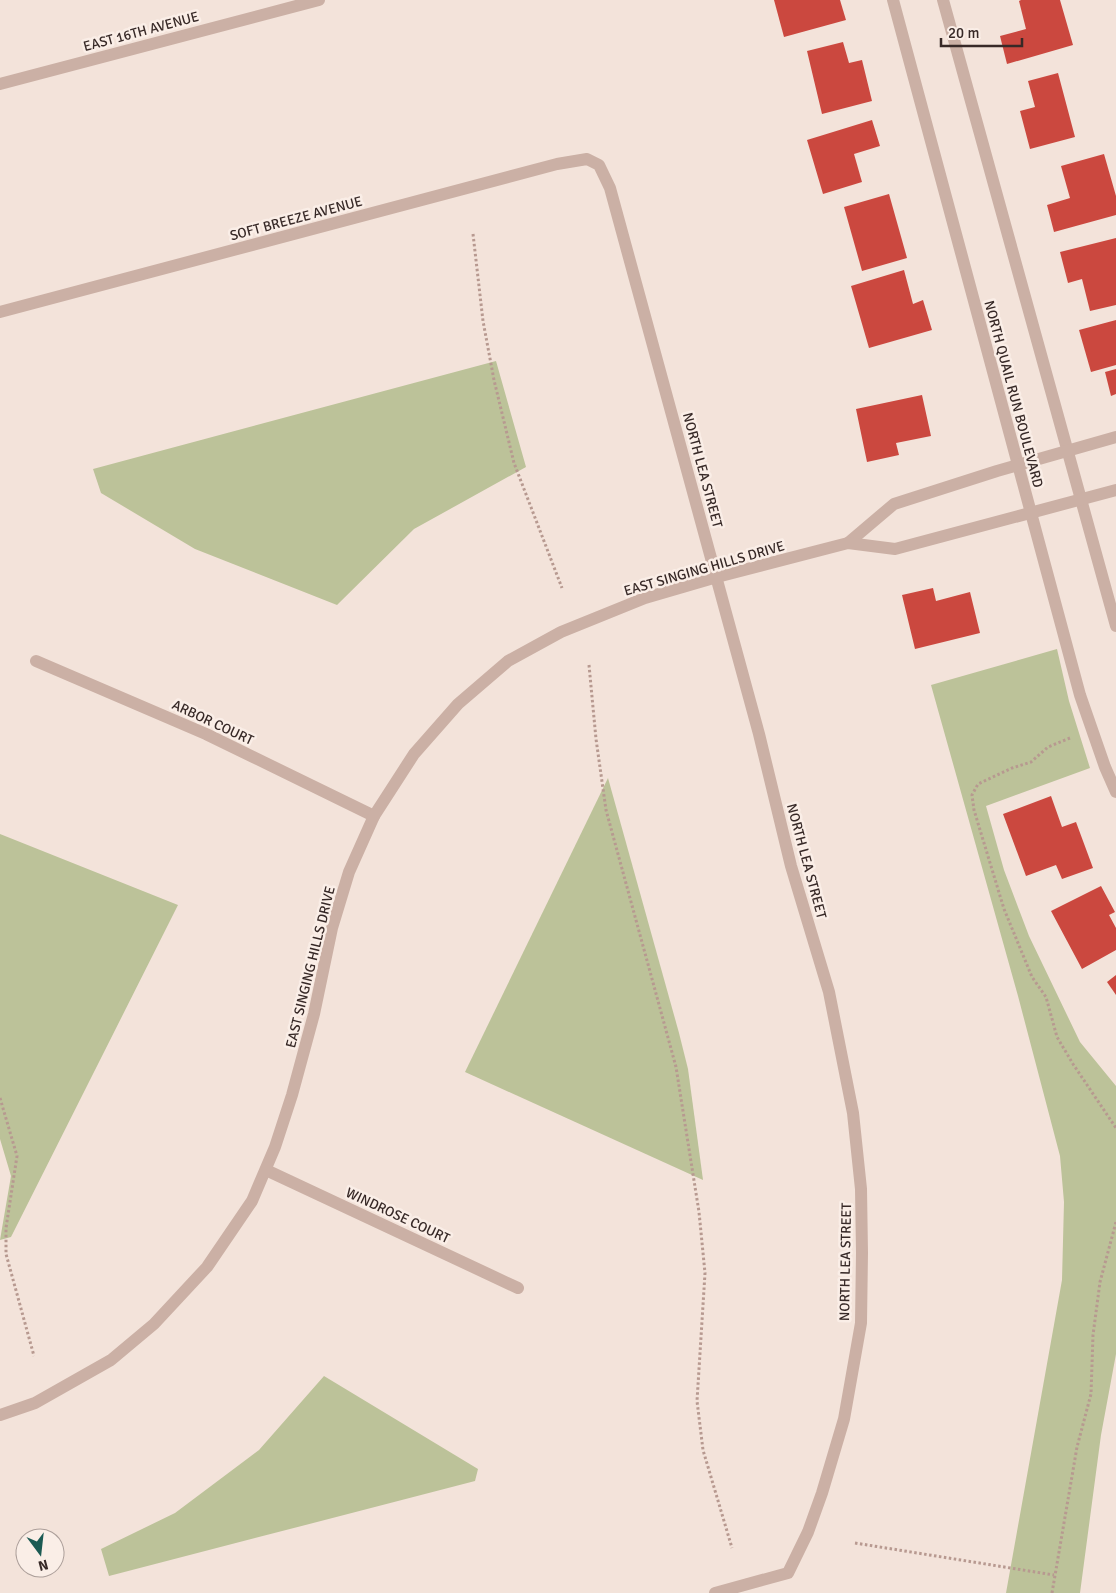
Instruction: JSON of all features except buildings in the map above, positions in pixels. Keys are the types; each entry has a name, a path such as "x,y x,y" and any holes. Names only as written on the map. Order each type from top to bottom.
{"street":[{"name":"EAST 16TH AVENUE","path":"0,84 305,2 319,0"},
{"name":"NORTH QUAIL RUN BOULEVARD","path":"893,0 1080,695 1116,792"},
{"path":"943,0 1116,626"},
{"name":"SOFT BREEZE AVENUE","path":"0,312 557,164 587,159 599,165"},
{"name":"NORTH LEA STREET","path":"599,165 610,188 760,734 791,866 829,992 853,1113 861,1189 861,1323 844,1419 822,1493 808,1532 788,1573 714,1593"},
{"name":"EAST SINGING HILLS DRIVE","path":"848,543 894,504 1018,465 1116,438"},
{"name":"EAST SINGING HILLS DRIVE","path":"0,1415 35,1403 111,1360 154,1324 207,1267 252,1201 276,1147 292,1095 314,1014 332,928 349,872 374,816 414,754 458,704 508,661 570,629 645,598 717,577 848,543 895,549 1116,490"},
{"name":"ARBOR COURT","path":"36,661 206,734 374,816"},
{"name":"WINDROSE COURT","path":"266,1170 518,1288"}],"path":[{"path":"473,234 484,330 514,463 562,588"},
{"path":"589,665 596,739 606,810 676,1067 699,1212 706,1273 696,1401 703,1450 732,1548"},
{"path":"1070,738 1048,747 1031,762 1012,768 978,784 972,795 974,810 1004,909 1032,977 1046,997 1057,1037 1116,1128"},
{"path":"0,1098 17,1156 6,1228 6,1254 34,1356"},
{"path":"1052,1593 1077,1447 1091,1394 1094,1335 1100,1282 1116,1222"},
{"path":"855,1542 1054,1575"}],"green space":[{"path":"496,361 526,467 414,529 337,605 195,549 101,493 93,469"},
{"path":"1057,649 1069,701 1090,768 986,806 1004,870 1029,936 1080,1042 1116,1086 1116,1354 1101,1435 1080,1593 1006,1593 1062,1280 1064,1202 1060,1156 1018,996 931,685"},
{"path":"608,778 688,1069 703,1180 465,1072"},
{"path":"0,834 178,905 11,1237 0,1240 11,1176 0,1139"},
{"path":"324,1376 478,1469 475,1481 109,1576 101,1549 175,1513 259,1450"}]}
